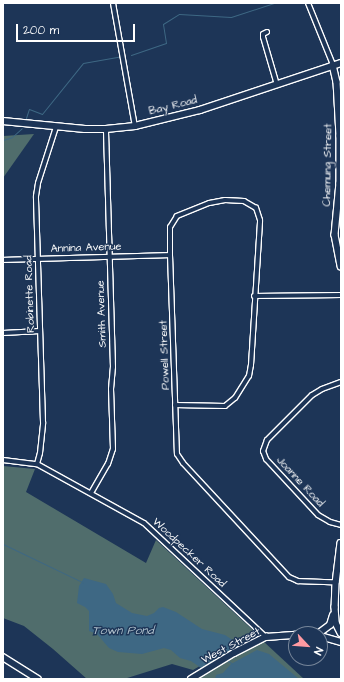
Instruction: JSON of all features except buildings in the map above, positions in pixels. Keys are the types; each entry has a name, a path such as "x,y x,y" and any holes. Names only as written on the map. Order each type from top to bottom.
{"street":[{"path":"113,3 135,126"},
{"path":"308,3 332,66"},
{"path":"267,32 263,34 263,38 276,85"},
{"name":"Bay Road","path":"3,122 106,130 135,126 200,110 341,62"},
{"name":"Chemung Street","path":"332,66 337,82 341,149 336,236 341,266"},
{"name":"Robinette Road","path":"37,464 40,453 43,422 37,258 37,189 56,127"},
{"name":"Smith Avenue","path":"92,493 108,464 113,449 110,256 106,130"},
{"name":"Powell Street","path":"175,406 222,407 228,405 235,398 248,378 250,371 259,215 256,208 248,203 228,200 215,201 177,216 170,227 176,452 182,463 289,577 298,581 336,582"},
{"name":"Annina Avenue","path":"3,260 170,254"},
{"path":"254,296 341,295"},
{"path":"3,332 40,331"},
{"name":"Joanne Road","path":"341,382 322,389 312,395 266,440 263,451 266,459 318,515 330,522 341,525"},
{"name":"Woodpecker Road","path":"3,460 37,464 92,493 148,526 266,638"},
{"path":"341,543 336,582 335,607 335,619 341,633"},
{"path":"328,627 330,625 335,607"},
{"name":"West Street","path":"190,679 234,653 266,638 288,636"},
{"path":"328,638 341,642"},
{"path":"3,657 38,679"}],"green space":[{"path":"34,134 3,178 3,136"},
{"path":"3,466 35,469 26,492 146,563 156,540 256,633 193,670 172,664 124,679 87,679 24,626 3,618"},
{"path":"263,641 288,664 288,666 290,666 304,679 199,679 247,649"}],"water":[{"name":"Town Pond","path":"84,578 106,584 113,594 116,603 132,613 147,616 163,607 176,612 202,629 225,635 240,645 225,656 218,658 201,668 191,661 180,658 171,650 164,648 142,654 118,652 109,648 97,634 89,631 89,611 77,603 79,586"},
{"path":"257,650 269,654 299,679 215,679 216,675 223,673 231,664"}],"waterway":[{"path":"131,55 166,43 163,24 179,14 231,17 274,3"},
{"path":"26,118 29,109 42,114 83,63 118,57"},
{"path":"3,140 12,137 22,128"},
{"path":"3,544 82,582"},
{"path":"228,661 233,664"}]}
